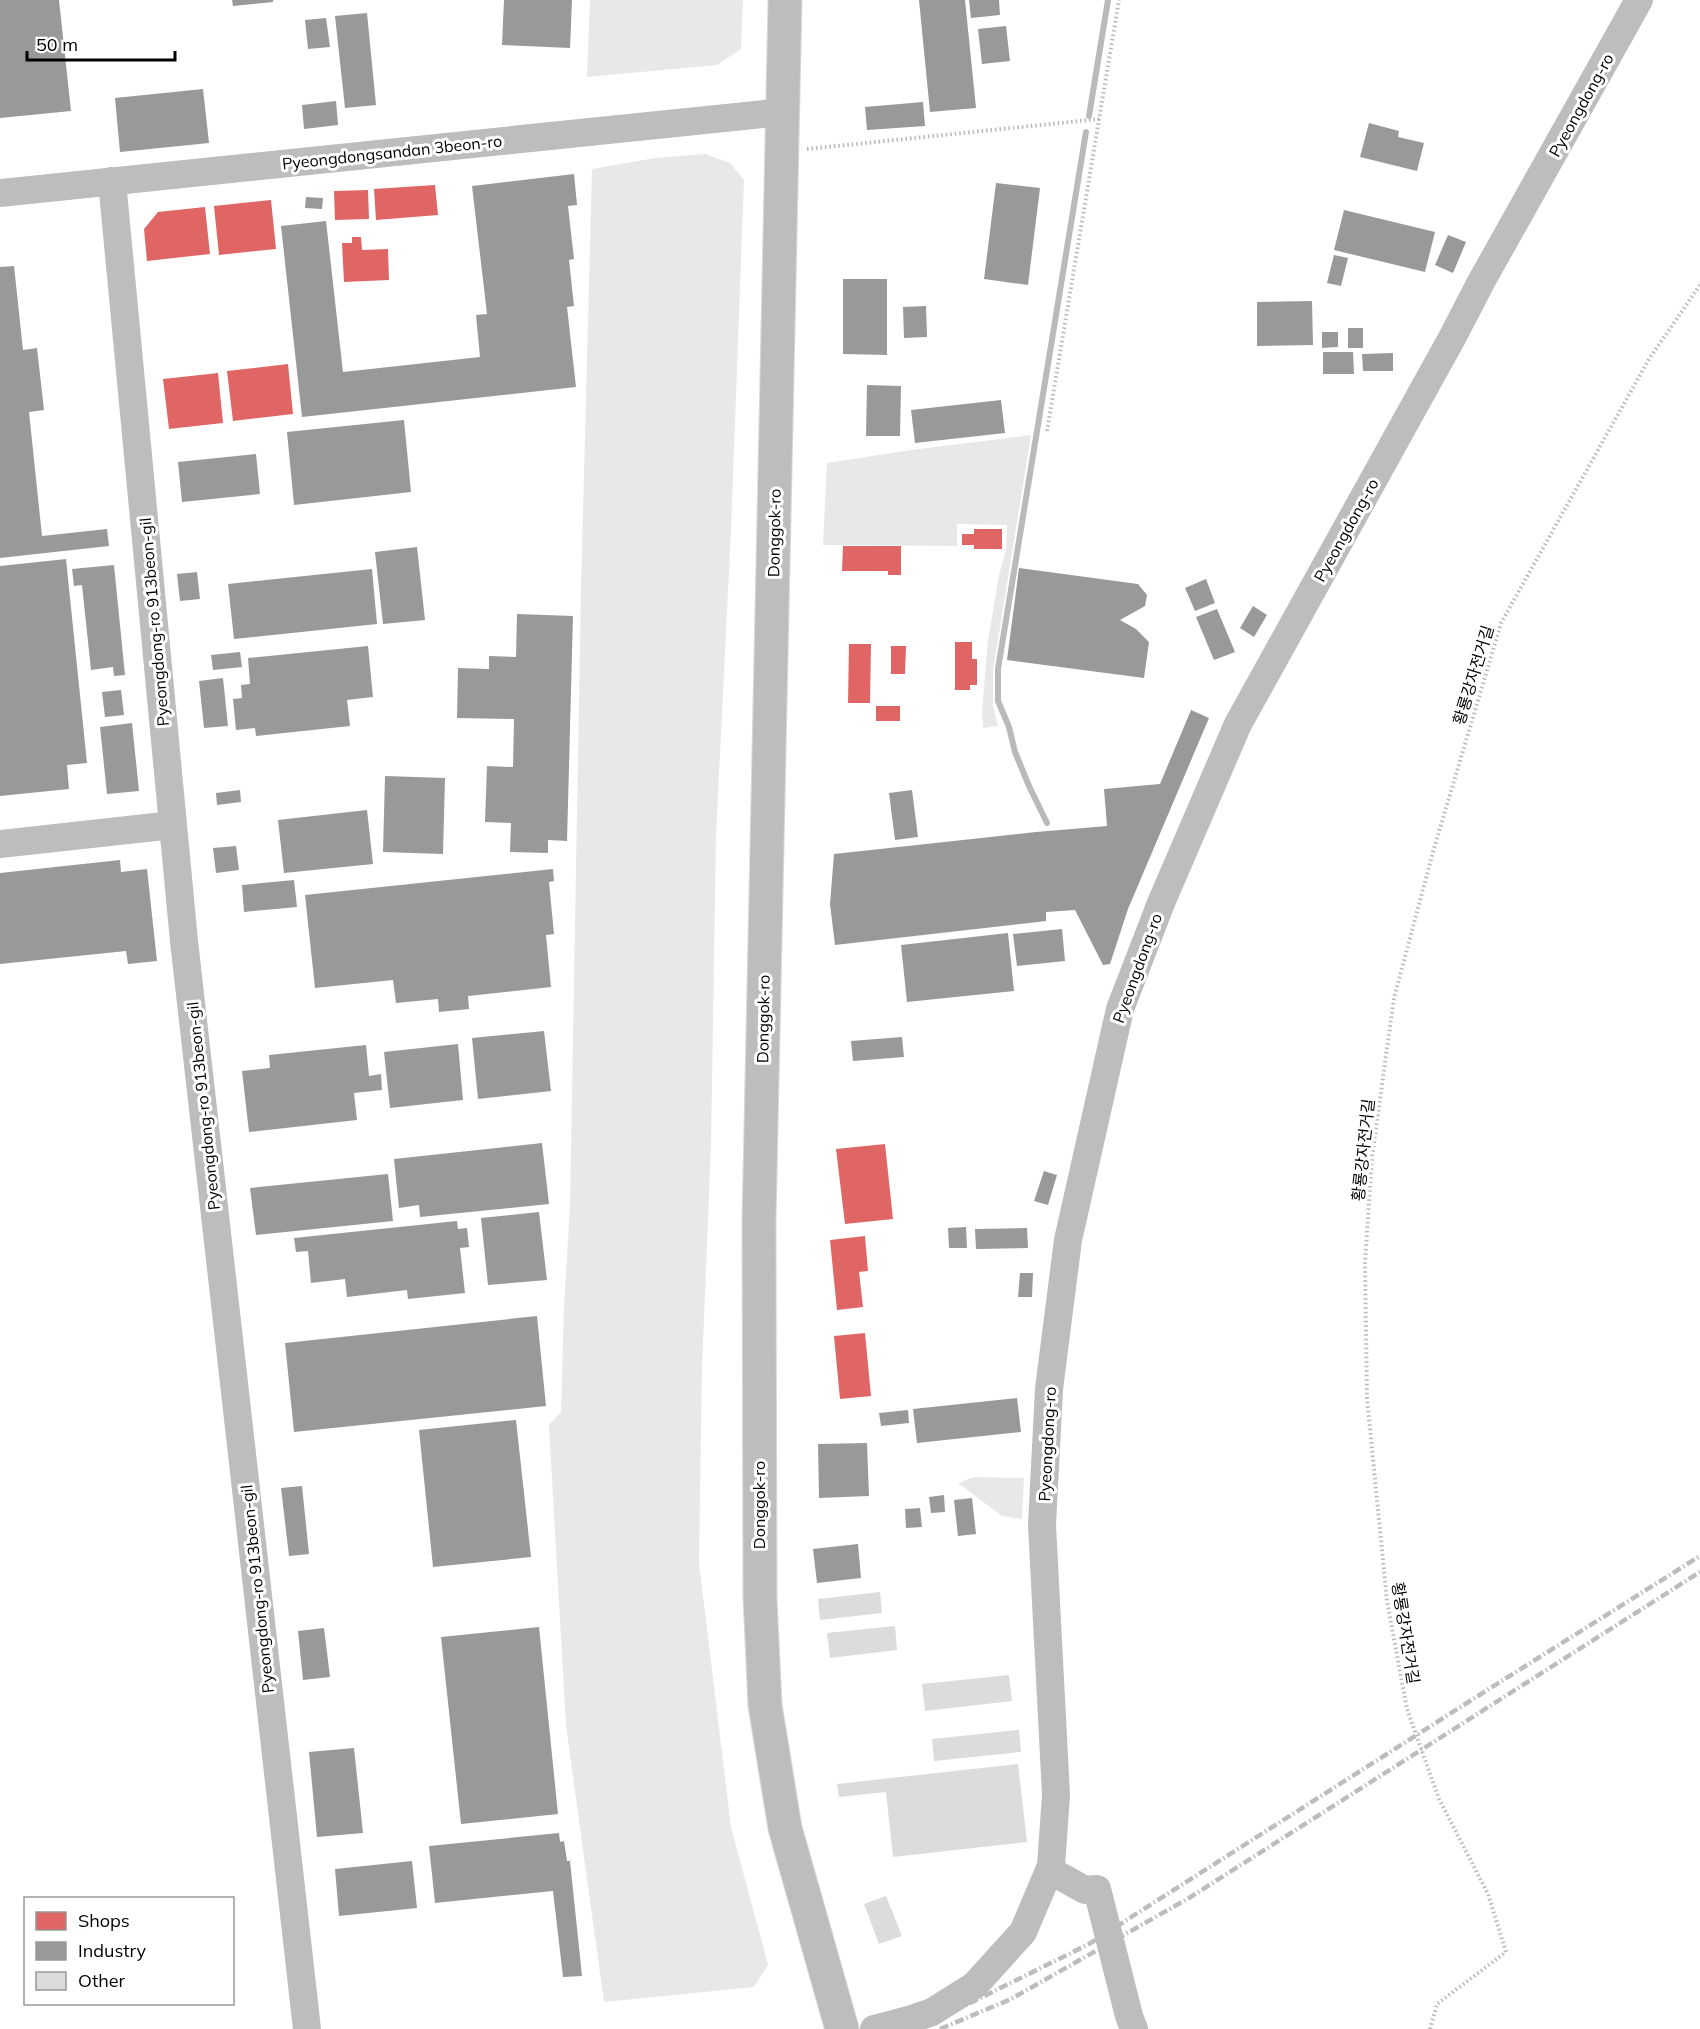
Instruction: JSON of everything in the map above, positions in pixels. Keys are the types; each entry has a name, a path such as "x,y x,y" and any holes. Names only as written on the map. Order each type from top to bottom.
{"main road":[{"name":"Donggok-ro","path":"785,0 759,1221 760,1598 765,1705 785,1828 842,2029"}],"street":[{"name":"Pyeongdong-ro","path":"874,2029 932,2012 975,1985 1023,1932 1049,1870 1056,1795 1042,1525 1049,1389 1068,1240 1120,1009 1161,903 1238,724 1637,1"},
{"name":"Pyeongdongsandan 3beon-ro","path":"0,193 783,112"},
{"name":"Pyeongdong-ro 913beon-gil","path":"112,181 185,953 307,2029"},
{"path":"0,844 173,825"},
{"path":"1049,1870 1085,1890 1097,1889 1134,2029"}],"path":[{"path":"1047,431 1119,0"},
{"path":"783,151 1099,120"},
{"name":"황룡강자전거길","path":"1430,2029 1437,2004 1506,1952 1488,1894 1439,1799 1407,1709 1387,1601 1367,1398 1365,1263 1372,1157 1394,998 1433,852 1502,622 1648,359 1700,285"}],"shaded area":[{"path":"590,0 743,0 741,49 717,65 587,77"},
{"path":"705,154 730,163 744,180 731,531 716,834 711,1146 702,1368 699,1563 731,1827 768,1965 754,1987 604,2002 566,1726 549,1425 561,1412 570,1206 581,589 592,169 655,158"},
{"path":"1031,435 993,671 993,705 998,726 983,728 982,710 988,641 999,575 1006,551 1007,525 957,524 957,546 823,545 827,463"},
{"path":"974,1477 1024,1478 1022,1519 1002,1516 958,1483"}],"building: Shops":[{"path":"435,185 438,215 376,220 374,189"},
{"path":"368,190 369,219 335,220 334,191"},
{"path":"271,200 276,249 219,255 214,206"},
{"path":"205,207 210,254 147,261 144,229 158,212"},
{"path":"352,237 361,237 362,250 388,249 389,280 344,282 342,243 352,243"},
{"path":"288,364 293,414 233,421 227,371"},
{"path":"218,373 223,423 169,429 163,379"},
{"path":"974,529 1002,529 1002,549 974,549 974,545 962,545 962,534 974,534"},
{"path":"843,546 901,546 901,575 888,575 888,571 842,571"},
{"path":"955,642 972,642 972,659 977,659 977,685 970,685 970,690 955,690"},
{"path":"849,644 871,644 870,703 848,703"},
{"path":"891,646 906,646 905,674 891,674"},
{"path":"876,706 900,706 900,721 876,721"},
{"path":"885,1144 893,1219 845,1224 836,1149"},
{"path":"865,1236 868,1271 859,1272 863,1307 837,1310 830,1240"},
{"path":"865,1333 871,1396 840,1399 834,1336"}],"building: Industry":[{"path":"0,0 59,0 71,111 0,118"},
{"path":"232,0 273,0 273,2 233,6"},
{"path":"504,0 572,0 570,48 502,45"},
{"path":"919,0 965,0 976,108 930,112"},
{"path":"969,0 999,0 1000,15 971,18"},
{"path":"367,13 376,105 345,108 335,16"},
{"path":"326,18 330,47 308,49 305,20"},
{"path":"1006,26 1010,61 982,64 978,29"},
{"path":"203,89 209,143 120,152 115,98"},
{"path":"336,101 338,125 304,129 302,105"},
{"path":"923,102 925,126 867,130 865,107"},
{"path":"1369,123 1399,131 1398,137 1424,143 1417,171 1360,157"},
{"path":"574,174 577,205 568,206 574,259 569,260 574,306 567,307 576,387 302,417 281,226 326,221 343,372 480,357 476,315 487,314 472,186"},
{"path":"996,183 1040,188 1028,285 984,279"},
{"path":"306,197 323,198 322,209 305,208"},
{"path":"1344,210 1435,232 1425,272 1334,250"},
{"path":"1448,235 1466,242 1453,273 1435,265"},
{"path":"1334,255 1348,258 1341,286 1327,283"},
{"path":"14,266 23,350 37,348 44,410 29,412 42,536 107,529 109,546 0,558 0,267"},
{"path":"843,279 887,279 887,355 843,354"},
{"path":"1312,301 1313,345 1257,346 1257,302"},
{"path":"926,306 927,337 904,338 903,307"},
{"path":"1348,328 1363,328 1363,348 1348,348"},
{"path":"1322,332 1338,332 1338,347 1322,348"},
{"path":"1323,352 1353,352 1354,374 1323,374"},
{"path":"1393,353 1393,371 1363,371 1362,354"},
{"path":"867,385 901,386 900,436 866,436"},
{"path":"1001,400 1005,433 915,443 911,410"},
{"path":"404,420 411,492 294,505 287,432"},
{"path":"256,454 260,494 182,502 178,462"},
{"path":"417,547 425,620 383,624 375,552"},
{"path":"66,559 87,763 67,765 69,789 0,796 0,566"},
{"path":"114,565 125,675 114,676 113,667 91,670 82,585 74,586 72,569"},
{"path":"1019,568 1138,584 1147,595 1145,606 1120,620 1136,629 1149,642 1144,678 1007,660"},
{"path":"372,569 377,624 234,639 228,584"},
{"path":"197,572 200,599 180,601 177,574"},
{"path":"1206,579 1215,603 1195,611 1185,588"},
{"path":"1253,606 1267,615 1254,637 1240,628"},
{"path":"1217,609 1235,652 1214,660 1196,617"},
{"path":"517,614 573,616 567,841 548,840 548,853 510,852 511,823 485,822 487,766 513,767 514,719 457,718 458,668 489,669 489,656 516,657"},
{"path":"368,646 373,697 347,700 350,726 256,736 255,728 236,730 233,699 242,698 241,685 250,684 248,658"},
{"path":"240,652 242,667 213,670 211,655"},
{"path":"223,678 228,726 204,728 199,681"},
{"path":"121,690 124,715 105,717 102,692"},
{"path":"1191,710 1209,718 1128,909 1110,964 1103,965 1075,910 1046,912 1046,921 835,945 830,904 834,854 1107,826 1104,789 1160,784"},
{"path":"132,723 139,791 107,794 100,727"},
{"path":"385,776 445,778 443,854 383,852"},
{"path":"240,790 241,802 217,805 216,793"},
{"path":"912,790 918,837 895,840 889,793"},
{"path":"367,810 373,864 284,873 278,820"},
{"path":"236,846 239,870 216,873 213,848"},
{"path":"120,860 121,872 147,869 157,961 128,964 126,951 0,964 0,873"},
{"path":"553,869 554,881 549,882 554,934 546,935 551,987 468,996 469,1009 439,1012 438,999 396,1003 393,980 315,988 305,895"},
{"path":"294,880 297,907 244,912 242,885"},
{"path":"1062,929 1065,961 1017,966 1013,934"},
{"path":"1008,933 1014,991 907,1002 901,945"},
{"path":"544,1031 551,1091 478,1099 472,1038"},
{"path":"902,1037 904,1057 853,1061 851,1041"},
{"path":"458,1044 463,1100 390,1108 384,1052"},
{"path":"366,1045 369,1076 381,1074 382,1090 354,1093 357,1120 249,1132 242,1071 270,1068 269,1055"},
{"path":"542,1143 549,1204 420,1217 419,1205 399,1208 394,1159"},
{"path":"1044,1171 1057,1175 1048,1205 1034,1201"},
{"path":"388,1174 393,1221 256,1235 250,1188"},
{"path":"539,1212 547,1280 488,1285 481,1218"},
{"path":"457,1221 458,1229 467,1228 469,1247 460,1248 465,1293 408,1299 407,1290 347,1297 345,1279 311,1283 308,1251 296,1252 294,1238"},
{"path":"966,1227 967,1248 949,1248 948,1228"},
{"path":"1027,1228 1028,1248 976,1249 975,1229"},
{"path":"1020,1273 1033,1273 1032,1297 1018,1297"},
{"path":"537,1316 546,1406 294,1432 285,1343"},
{"path":"1017,1398 1021,1432 917,1443 913,1409"},
{"path":"908,1410 909,1423 881,1426 879,1413"},
{"path":"516,1420 531,1557 433,1567 419,1430"},
{"path":"867,1443 869,1496 819,1498 818,1444"},
{"path":"302,1486 309,1554 289,1556 281,1488"},
{"path":"944,1495 945,1512 931,1513 929,1497"},
{"path":"972,1498 976,1534 958,1536 954,1500"},
{"path":"920,1508 922,1527 906,1528 905,1509"},
{"path":"858,1544 861,1578 817,1583 813,1549"},
{"path":"539,1627 558,1814 461,1824 441,1637"},
{"path":"324,1628 330,1677 303,1680 298,1631"},
{"path":"354,1748 363,1833 317,1837 309,1752"},
{"path":"559,1833 560,1842 564,1841 567,1861 570,1861 582,1976 563,1977 553,1891 435,1903 429,1846"},
{"path":"412,1861 417,1908 339,1916 335,1869"}],"building: Other":[{"path":"880,1592 882,1613 820,1620 818,1599"},
{"path":"895,1626 897,1650 830,1658 827,1633"},
{"path":"1009,1675 1012,1701 925,1711 922,1684"},
{"path":"1019,1730 1021,1752 934,1761 932,1739"},
{"path":"1018,1764 1027,1842 893,1857 886,1792 839,1797 837,1784"},
{"path":"886,1896 902,1936 879,1944 864,1904"}],"waterway":[{"path":"1089,116 1108,0"},
{"path":"1047,823 1015,752 1009,727 998,701 998,669 1086,132"}],"railway":[{"path":"909,2029 946,2015 1089,1944 1700,1556"},
{"path":"940,2029 1011,1999 1189,1898 1700,1572"}]}
